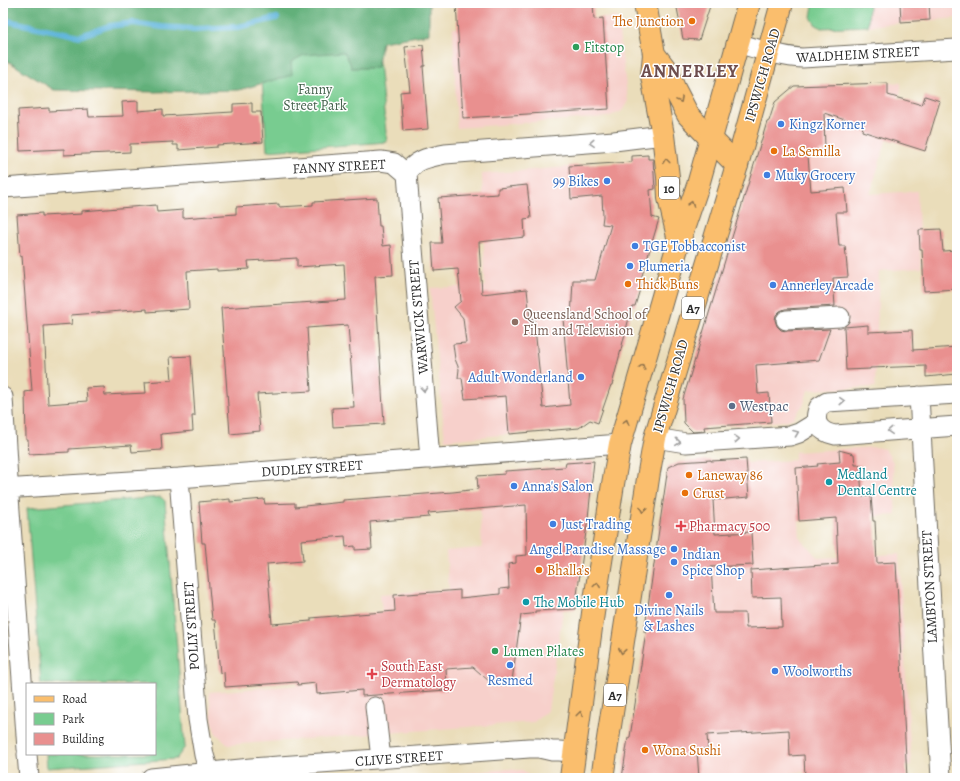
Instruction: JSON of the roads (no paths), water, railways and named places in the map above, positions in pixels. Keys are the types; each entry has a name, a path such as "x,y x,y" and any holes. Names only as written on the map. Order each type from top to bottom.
{"main road":[{"name":"10","path":"645,3 654,54 652,76 663,135 669,198 679,241"},
{"name":"A7","path":"571,778 596,591 620,444 679,241 698,185 749,3"},
{"name":"IPSWICH ROAD","path":"602,778 655,438 738,165 782,3"},
{"name":"10","path":"654,54 667,71 688,115 738,165"}],"street":[{"name":"WALDHEIM STREET","path":"737,43 768,52 802,58 957,49"},
{"name":"FANNY STREET","path":"3,188 381,161 394,163 407,174 416,163 426,157 446,154 614,141 663,135"},
{"name":"WARWICK STREET","path":"407,174 430,459"},
{"path":"786,320 840,316"},
{"path":"957,394 827,402 819,407 817,411 817,422 822,431 835,435 957,426"},
{"name":"LAMBTON STREET","path":"919,396 941,778"},
{"path":"3,397 6,489 26,737"},
{"path":"655,438 686,443 790,436 799,433 817,422"},
{"name":"DUDLEY STREET","path":"6,489 179,478 620,444"},
{"name":"POLLY STREET","path":"179,478 205,719 204,755 209,772"},
{"path":"375,707 381,759"},
{"name":"CLIVE STREET","path":"151,778 209,772 529,748 575,752"},
{"path":"27,755 29,778"}],"waterway":[{"path":"3,20 80,36 109,26 133,23 194,29 238,27 277,18"}],"place":[{"name":"The Junction","path":"692,21"},
{"name":"Fitstop","path":"576,47"},
{"name":"Kingz Korner","path":"781,124"},
{"name":"La Semilla","path":"774,151"},
{"name":"Muky Grocery","path":"767,175"},
{"name":"99 Bikes","path":"607,181"},
{"name":"TGE Tobbacconist","path":"635,246"},
{"name":"Plumeria","path":"630,266"},
{"name":"Thick Buns","path":"628,284"},
{"name":"Annerley Arcade","path":"773,285"},
{"name":"Queensland School of Film and Television","path":"515,322"},
{"name":"Adult Wonderland","path":"581,377"},
{"name":"Westpac","path":"732,406"},
{"name":"Laneway 86","path":"689,475"},
{"name":"Medland Dental Centre","path":"829,482"},
{"name":"Anna's Salon","path":"514,486"},
{"name":"Crust","path":"685,493"},
{"name":"Just Trading","path":"553,524"},
{"name":"Pharmacy 500","path":"681,526"},
{"name":"Angel Paradise Massage","path":"674,549"},
{"name":"Indian Spice Shop","path":"674,562"},
{"name":"Bhalla’s","path":"539,570"},
{"name":"Divine Nails & Lashes","path":"669,595"},
{"name":"The Mobile Hub","path":"526,602"},
{"name":"Lumen Pilates","path":"495,651"},
{"name":"Resmed","path":"510,665"},
{"name":"Woolworths","path":"775,671"},
{"name":"South East Dermatology","path":"372,674"},
{"name":"Wona Sushi","path":"645,750"}],"district":[{"name":"ANNERLEY","path":"690,71"}],"park label":[{"name":"Fanny Street Park","path":"315,98"}]}
